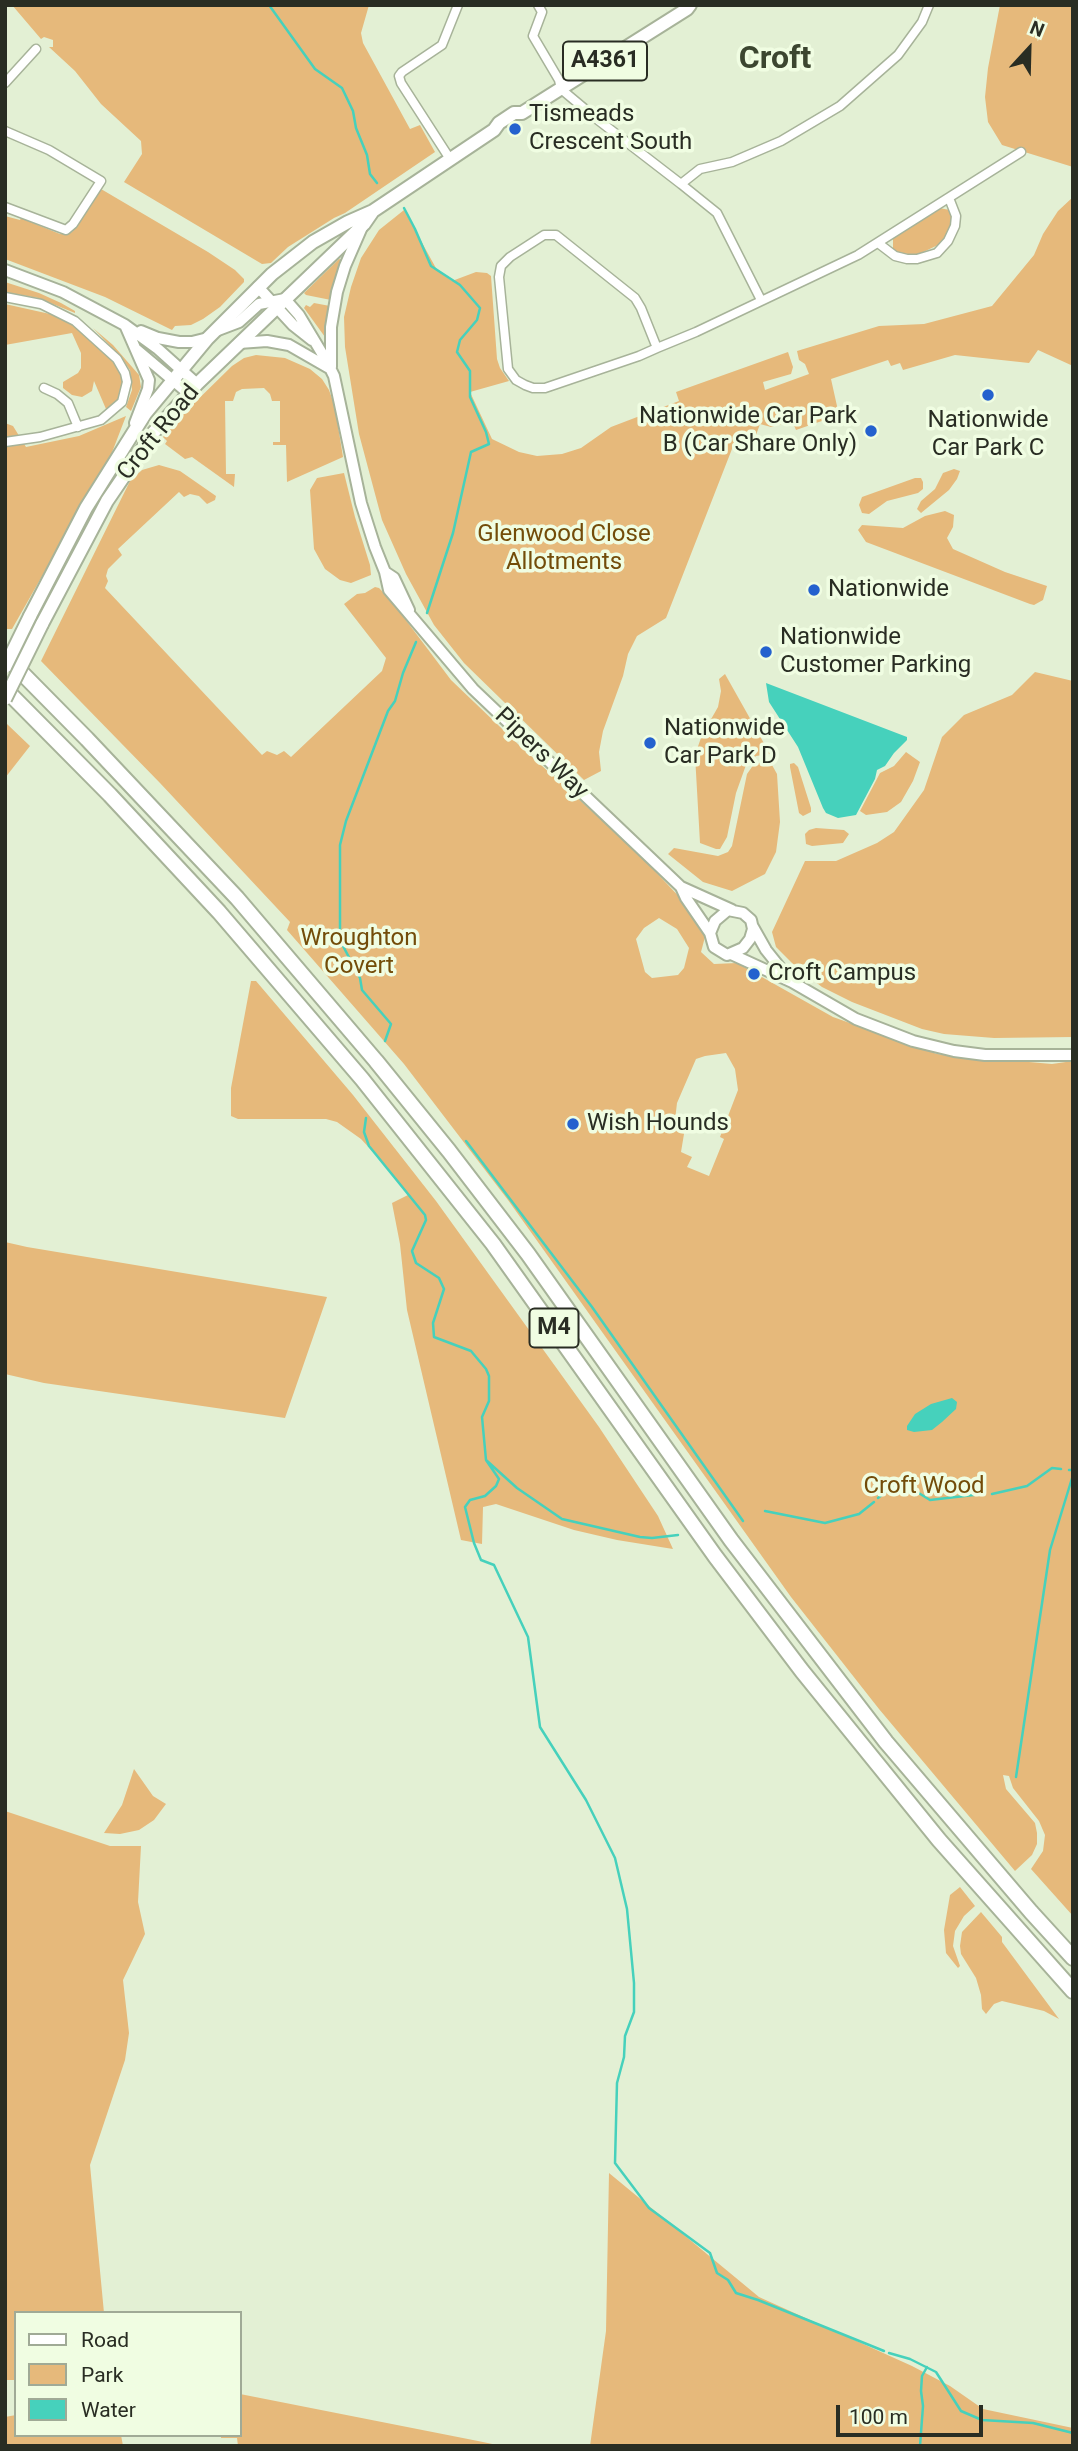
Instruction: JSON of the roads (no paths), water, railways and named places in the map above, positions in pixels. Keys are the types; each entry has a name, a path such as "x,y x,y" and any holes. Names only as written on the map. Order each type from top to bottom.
{"highway":[{"name":"M4","path":"5,656 237,898 384,1071 527,1254 779,1604 895,1752 1073,1958"},
{"name":"M4","path":"5,689 110,794 219,912 362,1079 500,1254 715,1556 802,1671 939,1840 1073,1991"}],"main road":[{"name":"Croft Road","path":"5,667 86,508 129,437 180,369 258,287 313,242 373,211 494,130 503,130 518,121 522,113 689,7 701,5"},
{"name":"Croft Road","path":"5,699 107,501 146,441 192,389 278,303 364,224 373,211"},
{"path":"239,343 267,341 289,345 331,369 331,327 337,292 364,224"},
{"path":"5,270 63,292 125,325 166,340 187,342 239,322 259,304 278,303"},
{"path":"258,287 278,303"},
{"name":"Pipers Way","path":"278,303 303,321 331,369 363,512 386,572 389,590 473,689 681,887 732,910"},
{"path":"125,325 149,383 129,437"},
{"path":"125,325 180,369 192,389"},
{"path":"135,348 172,380 192,389"},
{"name":"Pipers Way","path":"681,887 710,933"},
{"path":"753,926 748,942 731,954 723,954 712,944 710,933 718,917 724,911 743,913 753,926 766,950 792,982"},
{"path":"731,954 792,982 856,1019 925,1044 985,1055 1073,1055"}],"street":[{"path":"450,159 399,76 442,45 458,5"},
{"path":"538,5 542,12 533,36 559,80 561,89 717,214 761,300"},
{"path":"681,184 701,169 732,162 781,141 840,106 898,55 922,22 929,5"},
{"path":"5,83 36,49"},
{"path":"5,131 49,150 101,181 73,224 66,230 5,207"},
{"path":"657,348 635,298 556,235 544,235 501,266 499,277 506,363 516,380 525,385 533,388 558,386 657,348 858,255 1021,152"},
{"path":"878,243 895,256 907,259 937,253 948,242 956,226 956,216 949,198"},
{"name":"Croft Road","path":"5,298 41,304 68,316 98,340 121,364 127,382 122,402 106,417 78,427 5,442"},
{"path":"44,388 68,403 78,427"}],"water":[{"path":"766,683 907,737 885,766 877,770 856,815 838,818 826,813 798,747 769,702"},
{"path":"952,1398 957,1402 956,1409 932,1430 907,1430 915,1414 931,1404"}],"waterway":[{"path":"269,5 315,69 342,88 353,111 370,174 377,183"},
{"path":"404,208 431,266 460,285 480,308 477,320 460,340 457,352 470,371 470,397 489,444 471,452 453,533 427,613"},
{"path":"385,1041 391,1024 362,990 360,978 340,935 340,845 346,821 416,642"},
{"path":"366,1118 364,1132 369,1146 425,1215 426,1220 412,1251 416,1263 439,1278 444,1289 433,1323 434,1337 471,1351 489,1376 489,1401 482,1417 486,1460 517,1488 562,1519 640,1537 678,1535"},
{"path":"466,1141 592,1307 743,1521"},
{"path":"486,1460 499,1479 496,1486 485,1496 470,1500 465,1507 474,1543 481,1560 494,1565 528,1637 540,1727 586,1800 615,1858 627,1909 634,2012 625,2036 624,2057 617,2083 615,2163 649,2208 710,2253 717,2273 728,2280 736,2293 884,2351"},
{"path":"992,1494 1027,1486 1052,1468 1061,1469"},
{"path":"1016,1777 1050,1550 1073,1475"},
{"path":"878,1498 901,1484 930,1500 982,1494"},
{"path":"765,1511 825,1523 859,1514 874,1502"},
{"path":"889,2353 910,2359 936,2372 961,2411 982,2420 1033,2423 1073,2433"},
{"path":"920,2446 922,2376 927,2367"}],"place":[{"name":"Tismeads Crescent South","path":"515,129"},
{"name":"Nationwide Car Park C","path":"988,395"},
{"name":"Nationwide Car Park B (Car Share Only)","path":"871,431"},
{"name":"Nationwide","path":"814,590"},
{"name":"Nationwide Customer Parking","path":"766,652"},
{"name":"Nationwide Car Park D","path":"650,743"},
{"name":"Croft Campus","path":"754,974"},
{"name":"Wish Hounds","path":"573,1124"}],"district":[{"name":"Croft","path":"775,60"}],"park label":[{"name":"Glenwood Close Allotments","path":"564,549"},
{"name":"Wroughton Covert","path":"359,953"},
{"name":"Croft Wood","path":"924,1487"}]}
